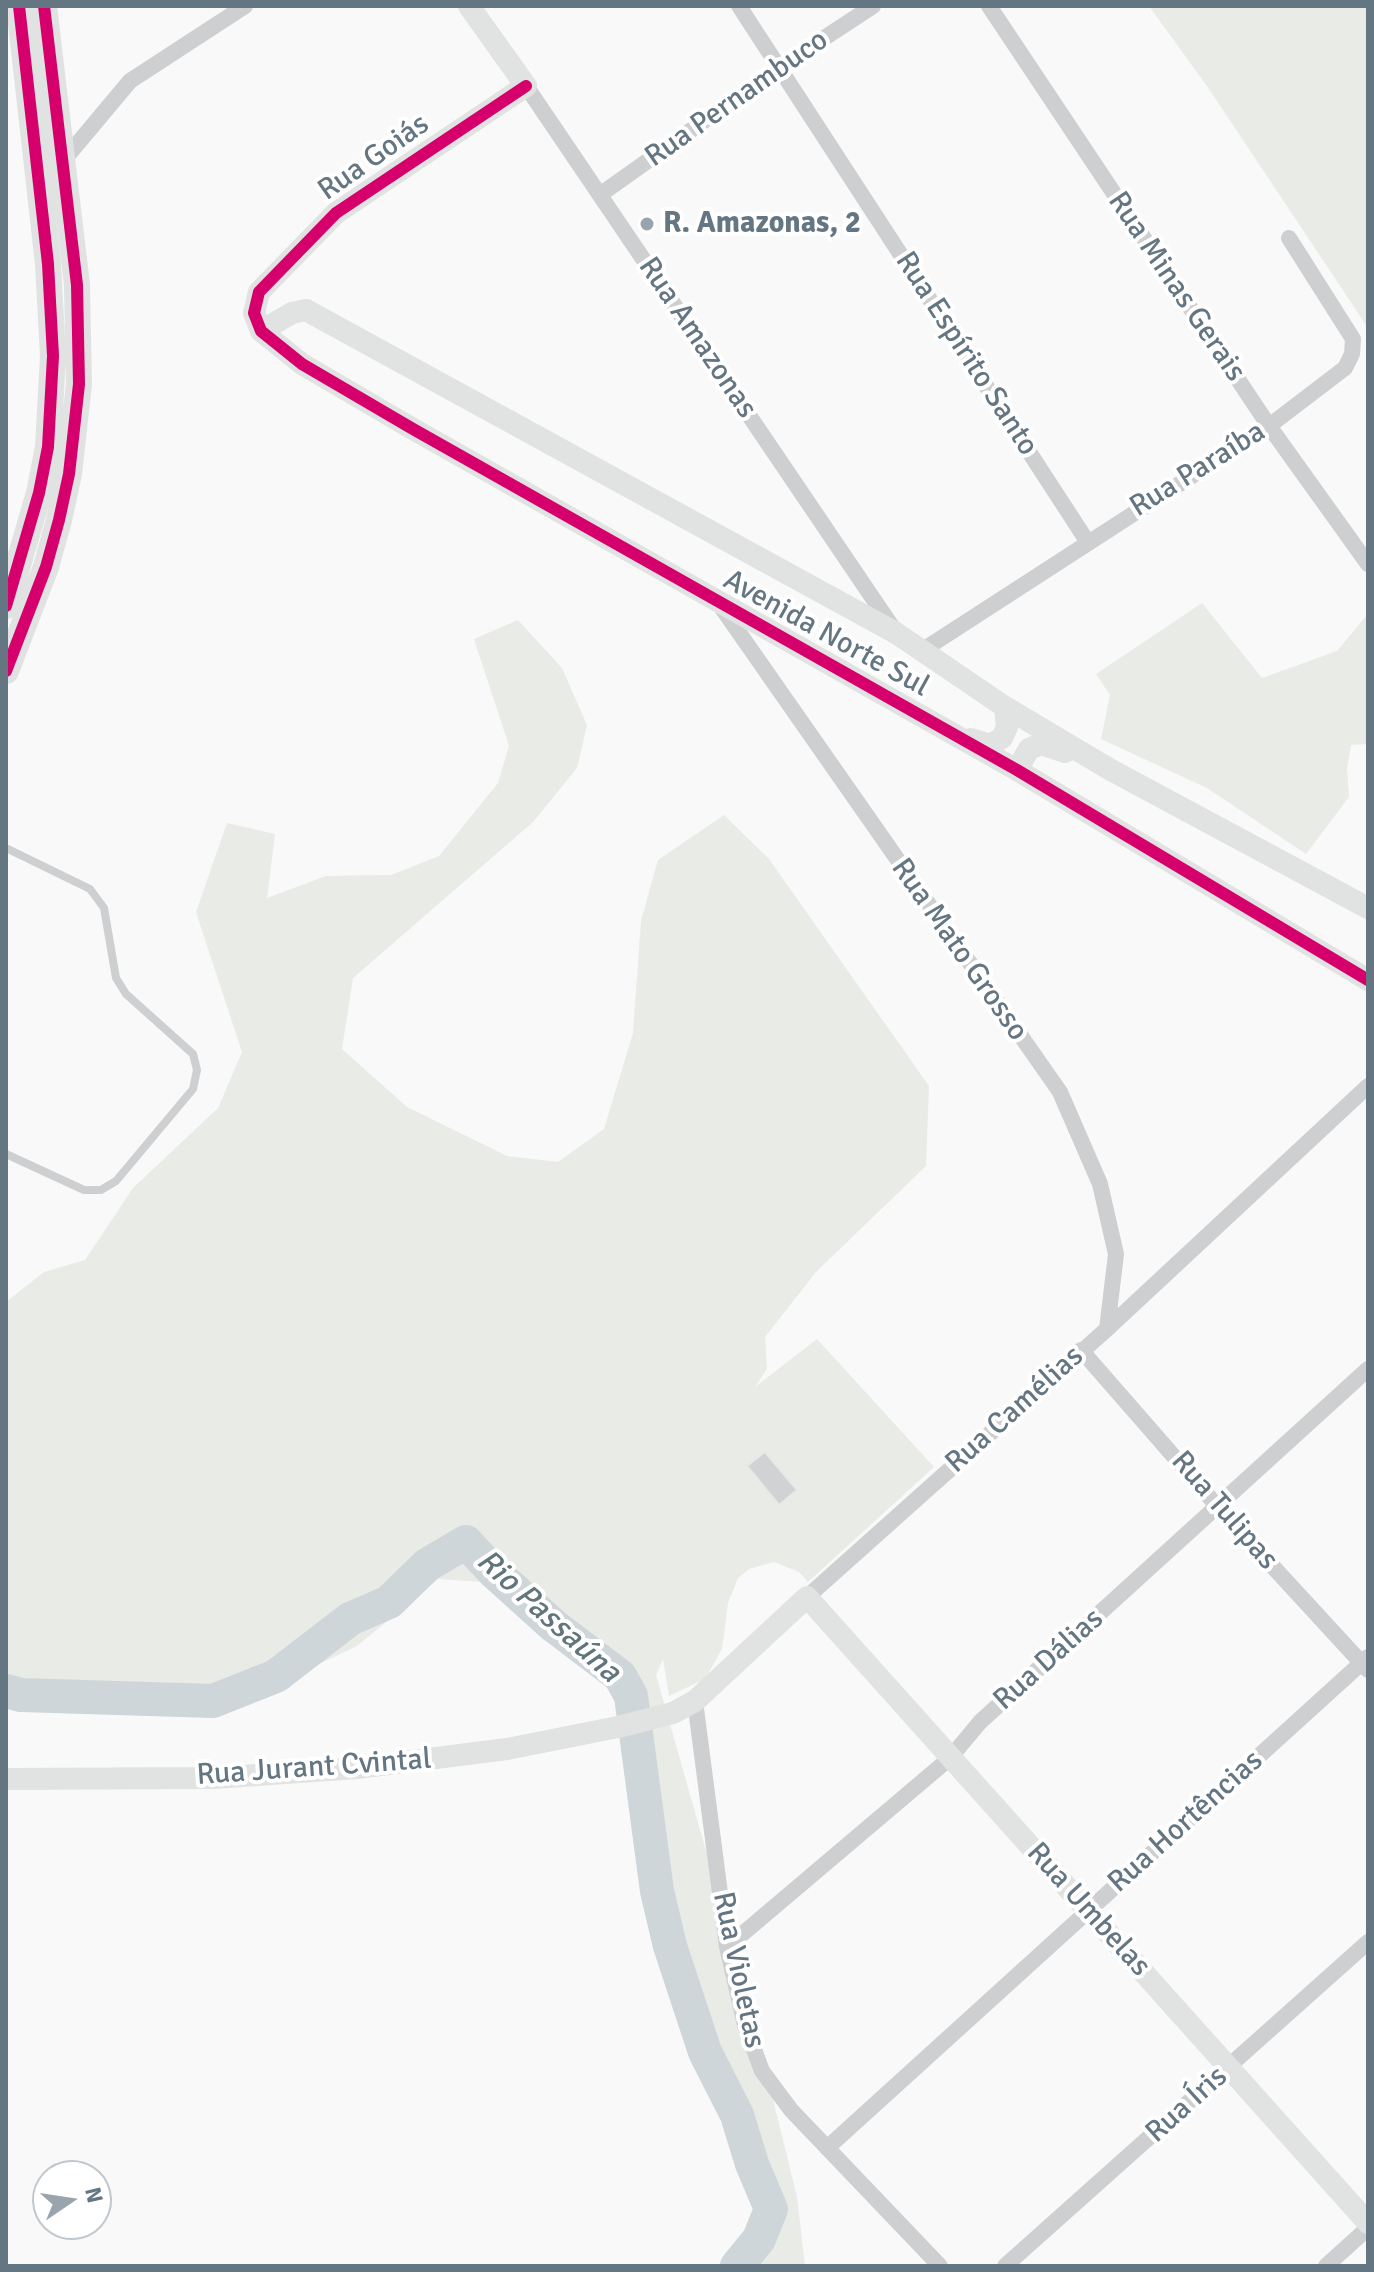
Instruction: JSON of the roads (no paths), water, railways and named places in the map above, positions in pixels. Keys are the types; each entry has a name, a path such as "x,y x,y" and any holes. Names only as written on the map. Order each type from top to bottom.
{"main road":[{"path":"6,606 39,493 48,447 53,356 48,264 19,6"},
{"path":"6,671 46,567 69,474 75,426 80,334 44,6"}],"street":[{"path":"63,161 130,81 245,6"},
{"name":"Rua Amazonas","path":"469,6 601,194 896,633"},
{"name":"Rua Espírito Santo","path":"739,6 1087,541"},
{"name":"Rua Pernambuco","path":"601,194 780,67 873,6"},
{"name":"Rua Minas Gerais","path":"989,6 1269,426 1368,564"},
{"name":"Rua Goiás","path":"261,331 254,313 259,292 336,213 526,86"},
{"name":"Rua Paraíba","path":"923,650 1269,426 1345,368 1352,354 1353,339 1289,238"},
{"name":"Avenida Norte Sul","path":"1368,908 1111,770 1005,707 896,633 306,310 292,313 261,331 315,371 719,604 1017,770 1368,980"},
{"name":"Rua Mato Grosso","path":"719,604 1060,1092 1100,1184 1116,1254 1107,1329"},
{"path":"936,726 990,745 1002,738 1007,727 1005,707"},
{"path":"1017,770 1029,749 1041,744 1111,770"},
{"name":"Rua Camélias","path":"653,1719 695,1701 1107,1329 1368,1086"},
{"name":"Rua Tulipas","path":"1081,1350 1218,1507 1366,1663"},
{"name":"Rua Dálias","path":"727,1947 950,1758 980,1722 1368,1369"},
{"name":"Rua Umbelas","path":"807,1597 1368,2226"},
{"name":"Rua Hortências","path":"827,2148 1366,1663"},
{"name":"Rua Violetas","path":"695,1701 727,1947 745,2025 762,2071 791,2110 940,2266"},
{"name":"Rua Jurant Cvintal","path":"6,1779 213,1778 357,1768 507,1749 653,1719"},
{"name":"Rua Íris","path":"1005,2266 1368,1942"},
{"path":"1326,2266 1368,2226"}],"lane":[{"path":"6,848 90,889 104,908 116,978 126,994 193,1054 197,1070 193,1089 116,1181 101,1190 84,1190 6,1154"}],"waterway":[{"name":"Rio Passaúna","path":"6,1691 21,1695 213,1701 276,1676 350,1619 389,1602 427,1565 466,1542 554,1626 620,1676 631,1696 657,1891 670,1946 705,2052 737,2115 752,2164 771,2209 759,2239 737,2266"}],"place":[{"name":"R. Amazonas, 2","path":"647,224"}]}
